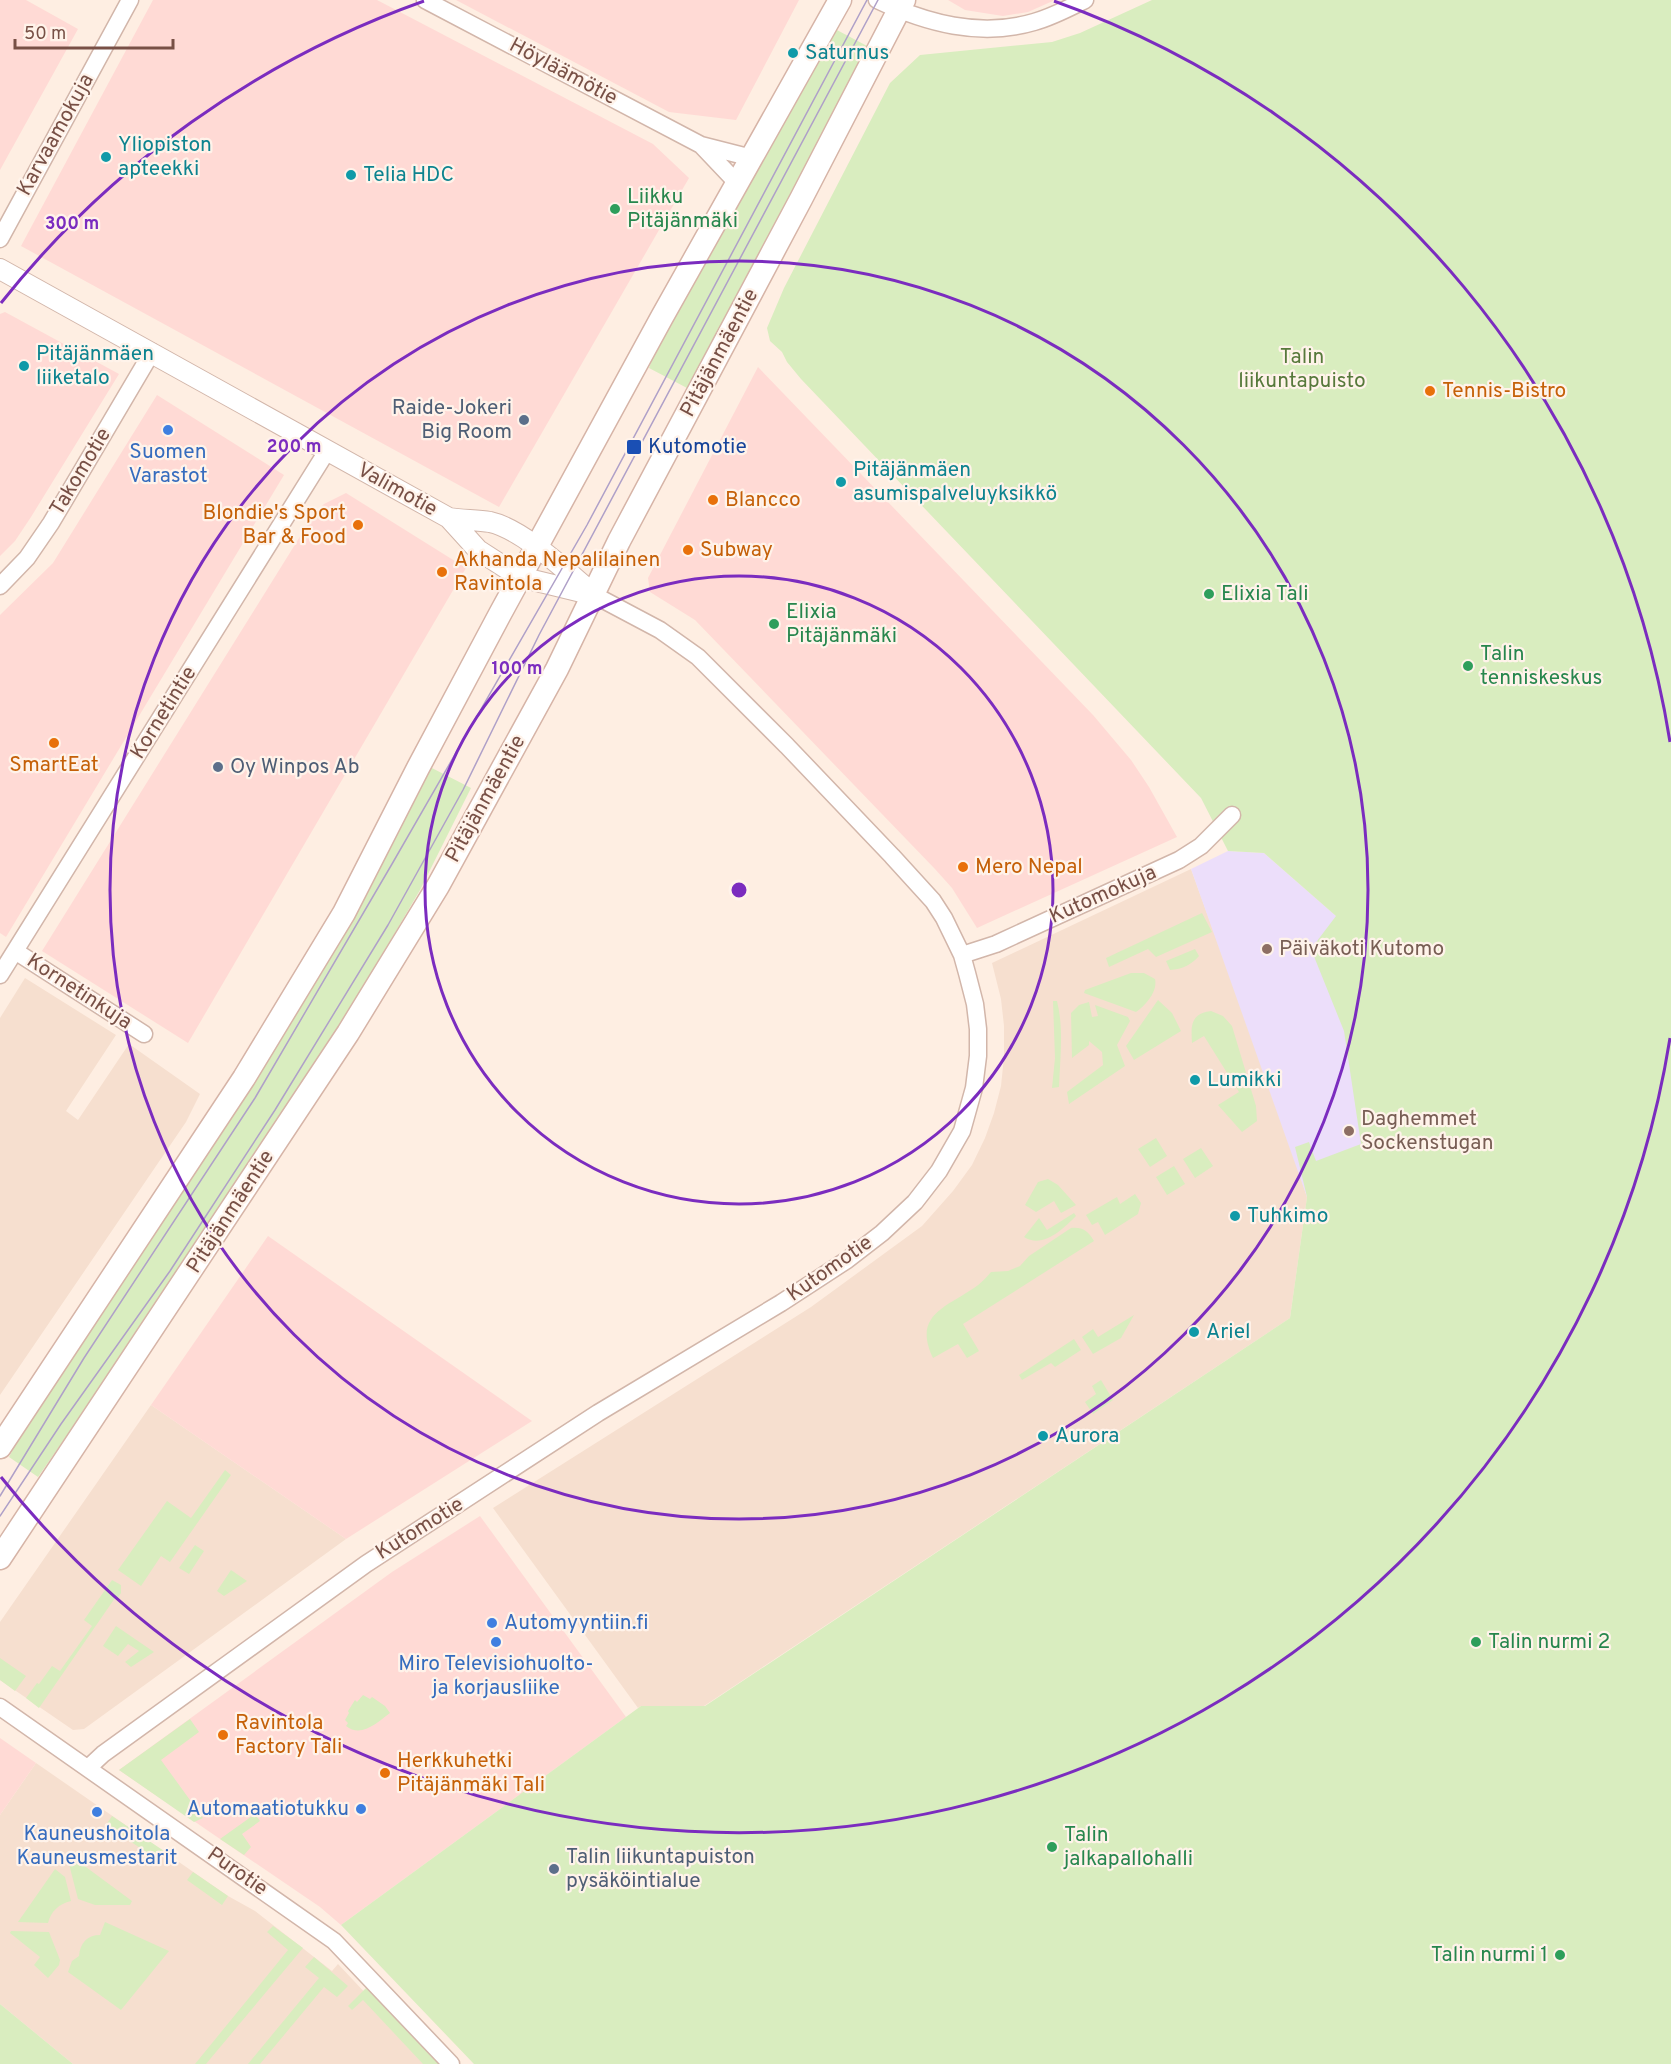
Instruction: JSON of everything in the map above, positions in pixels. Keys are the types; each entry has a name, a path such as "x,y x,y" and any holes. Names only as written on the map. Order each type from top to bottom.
{"main road":[{"path":"0,1447 244,1078 344,913 417,768 520,577 662,317 840,0"},
{"name":"Pitäjänmäentie","path":"0,1558 348,1033 438,886 557,669 619,541 796,209 901,5"}],"street":[{"name":"Karvaamokuja","path":"0,239 130,0"},
{"name":"Höyläämötie","path":"425,0 702,144 752,158"},
{"path":"877,0 901,5 937,23 971,28 1003,28 1035,22 1085,0"},
{"name":"Höyläämötie","path":"702,144 738,184"},
{"name":"Valimotie","path":"0,269 449,518 478,550 520,577 594,595"},
{"name":"Takomotie","path":"0,586 27,558 51,523 152,352"},
{"name":"Kornetintie","path":"0,975 327,451"},
{"name":"Valimotie","path":"449,518 493,523 537,547 594,595"},
{"name":"Kutomotie","path":"88,1768 103,1754 366,1564 598,1413 781,1303 847,1260 882,1233 915,1202 951,1152 962,1131 974,1088 978,1056 978,1029 975,1004 962,955 944,918 928,896 787,746 698,657 660,630 594,595"},
{"name":"Kutomokuja","path":"962,955 996,944 1179,860 1207,841 1232,815"},
{"name":"Kornetinkuja","path":"15,951 144,1034"},
{"name":"Purotie","path":"0,1707 333,1941 451,2064"}],"shaded area":[{"path":"0,0 26,0 78,29 0,170"},
{"path":"153,0 377,0 653,144 689,178 499,507 21,246"},
{"path":"456,0 799,0 736,120 669,112"},
{"path":"948,0 1055,0 1028,12 1003,16 965,10"},
{"path":"5,312 119,374 31,517 15,541 0,556 0,314"},
{"path":"758,367 1093,715 1131,760 1177,837 977,928 952,888 935,869 695,620 650,592 648,578"},
{"path":"157,395 284,475 6,937 0,933 0,615 53,563"},
{"path":"346,493 466,568 188,1043 42,951 314,514 324,504"},
{"path":"1228,851 1264,853 1374,949 1486,1147 1307,1197 1191,869"},
{"path":"1191,869 1284,1126 1307,1197 1290,1318 704,1706 641,1706 638,1708 493,1508 811,1307 922,1226 972,1165 994,1113 1001,1086 1004,1026 1001,999 992,963"},
{"path":"25,978 116,1035 66,1111 78,1120 129,1044 200,1094 186,1122 0,1395 0,1018"},
{"path":"268,1236 532,1421 346,1539 151,1405"},
{"path":"151,1405 346,1539 84,1729 73,1730 0,1680 0,1622"},
{"path":"480,1516 626,1717 341,1925 320,1907 119,1770 392,1572"},
{"path":"0,1738 36,1763 0,1815"},
{"path":"36,1763 228,1896 255,1911 332,1971 338,1964 432,2064 73,2064 0,2004 0,1815"}],"green space":[{"name":"Talin liikuntapuisto","path":"1152,0 1671,0 1671,2064 474,2064 341,1925 641,1706 705,1706 1290,1318 1307,1197 1295,1147 1309,1142 1316,1161 1361,1144 1344,1031 1311,949 1336,916 1264,853 1228,851 1201,798 801,379 782,352 770,341 767,328 784,288 890,83 920,55 1052,42 1080,33"},
{"path":"835,29 869,47 795,191 687,388 649,368 659,341"},
{"path":"428,766 471,788 420,890 354,1003 282,1117 129,1346 38,1477 9,1457 29,1420"},
{"path":"1202,913 1212,932 1156,957 1148,949 1109,967 1106,958"},
{"path":"1195,949 1199,956 1193,962 1183,968 1170,970 1166,961"},
{"path":"1131,973 1144,973 1155,979 1155,988 1150,997 1136,1012 1084,993 1085,990"},
{"path":"1158,1000 1172,1013 1181,1031 1134,1060 1126,1046"},
{"path":"1053,1001 1057,1001 1061,1044 1059,1087 1052,1088 1055,1058"},
{"path":"1089,1002 1092,1017 1098,1016 1095,1005 1128,1017 1130,1021 1117,1045 1125,1066 1069,1104 1067,1092 1103,1065 1102,1052 1089,1041 1089,1045 1072,1058 1071,1013 1079,1005"},
{"path":"1211,1011 1223,1016 1232,1026 1256,1106 1257,1121 1242,1132 1218,1105 1239,1092 1204,1036 1192,1043 1192,1026 1195,1018"},
{"path":"1156,1138 1167,1156 1150,1167 1138,1149"},
{"path":"1201,1148 1213,1166 1195,1178 1183,1159"},
{"path":"1174,1166 1185,1184 1167,1195 1156,1177"},
{"path":"1048,1179 1058,1185 1076,1205 1061,1213 1054,1201 1036,1212 1025,1205 1038,1182"},
{"path":"1135,1194 1141,1203 1138,1214 1105,1235 1098,1222 1092,1225 1086,1215 1117,1197 1120,1204"},
{"path":"1074,1213 1076,1216 1052,1236 1038,1241 1024,1237 1039,1218 1047,1230"},
{"path":"1071,1228 1085,1230 1094,1241 963,1324 979,1351 967,1358 958,1344 933,1358 927,1332 929,1323 935,1315 983,1281 991,1272 1008,1271 1020,1266 1029,1256"},
{"path":"1134,1315 1121,1338 1093,1354 1082,1337 1093,1329 1098,1337"},
{"path":"1074,1339 1081,1350 1055,1367 1051,1363 1022,1380 1019,1375"},
{"path":"1101,1380 1113,1400 1093,1414 1085,1402 1096,1394 1092,1386"},
{"path":"225,1470 231,1475 170,1562 161,1556 141,1586 118,1570 167,1501 191,1518"},
{"path":"195,1545 204,1551 189,1574 179,1568"},
{"path":"231,1570 247,1581 224,1596 217,1591"},
{"path":"112,1580 121,1585 121,1593 117,1599 115,1598 39,1708 26,1698 52,1666 60,1671 92,1626 84,1620"},
{"path":"116,1626 154,1652 131,1667 125,1662 139,1651 128,1644 118,1656 103,1646"},
{"path":"0,1658 26,1676 15,1691 0,1680"},
{"path":"363,1695 370,1699 372,1697 385,1706 390,1713 369,1728 352,1729 346,1726 348,1723 345,1720 355,1700 357,1702"},
{"path":"190,1719 199,1732 161,1760 203,1818 194,1822 119,1770"},
{"path":"255,1814 260,1821 242,1834 251,1847 244,1855 220,1839"},
{"path":"112,1816 164,1851 158,1860 106,1825"},
{"path":"71,1856 132,1901 130,1905 95,1905 78,1899 68,1860"},
{"path":"55,1869 65,1877 71,1901 56,1909 48,1923 18,1922"},
{"path":"193,1872 228,1896 222,1905 187,1880"},
{"path":"105,1922 169,1951 121,2010 68,1972 72,1961 79,1956 83,1944 91,1936 100,1935"},
{"path":"273,1926 303,1948 206,2064 195,2064 288,1950 267,1932"},
{"path":"11,1931 49,1932 60,1960 59,1965 48,1978 34,1965 40,1957 10,1933"},
{"path":"314,1957 348,1986 337,1997 324,1987 260,2064 248,2064 319,1978 305,1967"},
{"path":"367,1987 439,2064 423,2064 363,2000 352,2010 348,2006"},
{"path":"0,2004 73,2064 0,2064"}],"tram line":[{"path":"0,1496 84,1358 255,1098 392,864 587,525 867,0"},
{"path":"0,1516 61,1424 170,1271 275,1110 388,925 463,790 539,635 878,0"}],"place":[{"name":"Saturnus","path":"793,53"},
{"name":"Yliopiston apteekki","path":"106,157"},
{"name":"Telia HDC","path":"351,175"},
{"name":"Liikku Pitäjänmäki","path":"615,209"},
{"name":"Pitäjänmäen liiketalo","path":"24,366"},
{"name":"Tennis-Bistro","path":"1430,391"},
{"name":"Raide-Jokeri Big Room","path":"524,420"},
{"name":"Suomen Varastot","path":"168,430"},
{"name":"Kutomotie","path":"634,447"},
{"name":"Pitäjänmäen asumispalveluyksikkö","path":"841,482"},
{"name":"Blancco","path":"713,500"},
{"name":"Blondie's Sport Bar & Food","path":"358,525"},
{"name":"Subway","path":"688,550"},
{"name":"Akhanda Nepalilainen Ravintola","path":"442,572"},
{"name":"Elixia Tali","path":"1209,594"},
{"name":"Elixia Pitäjänmäki","path":"774,624"},
{"name":"Talin tenniskeskus","path":"1468,666"},
{"name":"SmartEat","path":"54,743"},
{"name":"Oy Winpos Ab","path":"218,767"},
{"name":"Mero Nepal","path":"963,867"},
{"name":"Päiväkoti Kutomo","path":"1267,949"},
{"name":"Lumikki","path":"1195,1080"},
{"name":"Daghemmet Sockenstugan","path":"1349,1131"},
{"name":"Tuhkimo","path":"1235,1216"},
{"name":"Ariel","path":"1194,1332"},
{"name":"Aurora","path":"1043,1436"},
{"name":"Automyyntiin.fi","path":"492,1623"},
{"name":"Miro Televisiohuolto- ja korjausliike","path":"496,1642"},
{"name":"Talin nurmi 2","path":"1476,1642"},
{"name":"Ravintola Factory Tali","path":"223,1735"},
{"name":"Herkkuhetki Pitäjänmäki Tali","path":"385,1773"},
{"name":"Automaatiotukku","path":"361,1809"},
{"name":"Kauneushoitola Kauneusmestarit","path":"97,1812"},
{"name":"Talin jalkapallohalli","path":"1052,1847"},
{"name":"Talin liikuntapuiston pysäköintialue","path":"554,1869"},
{"name":"Talin nurmi 1","path":"1560,1955"}]}
